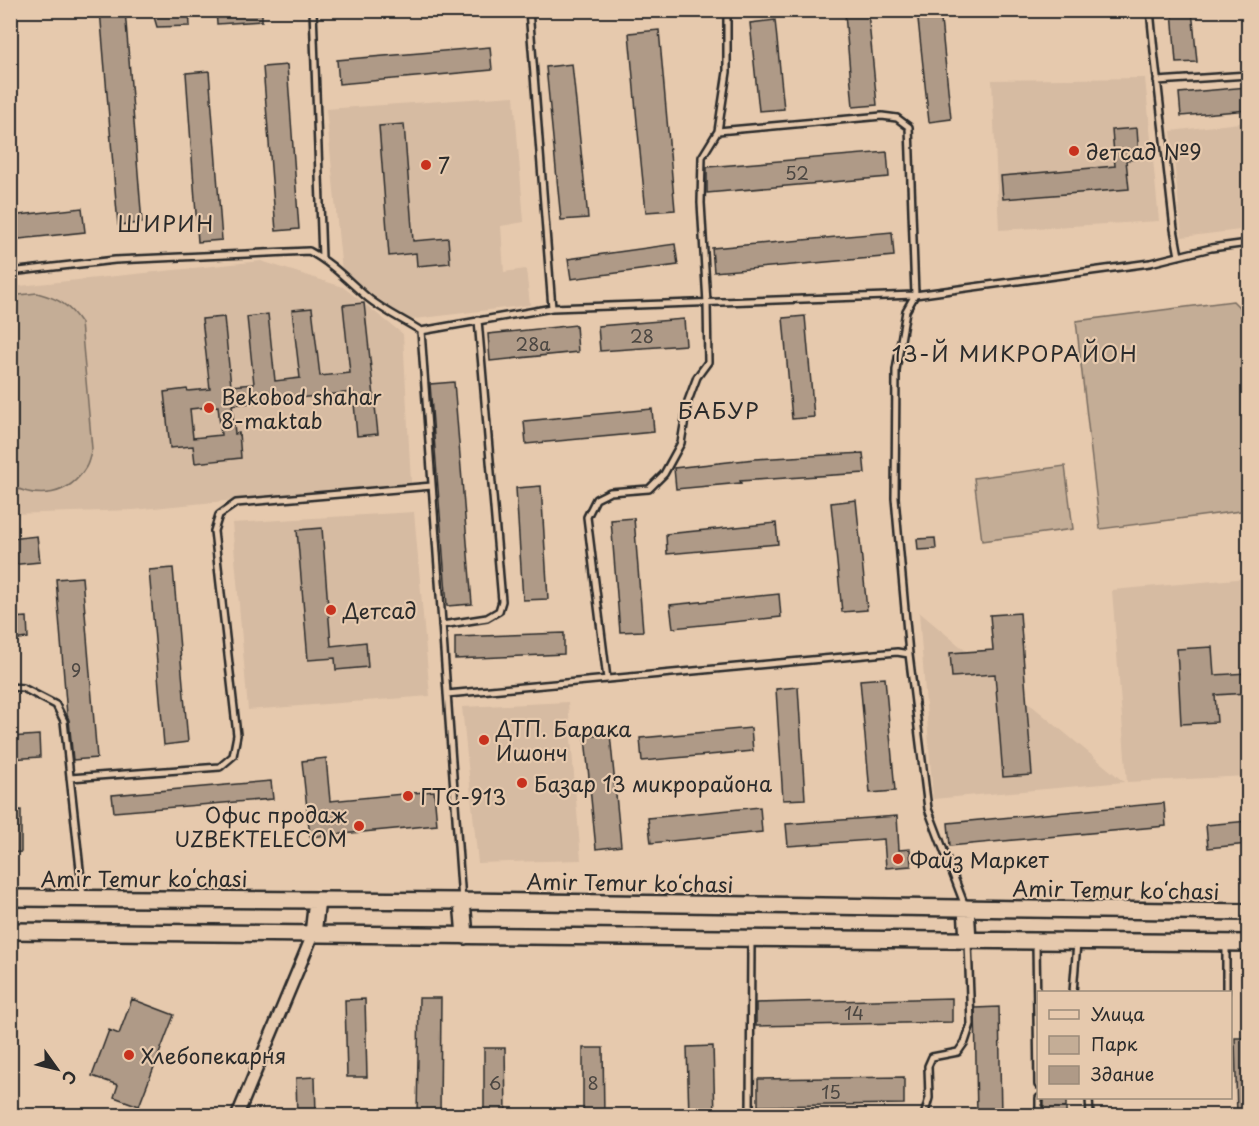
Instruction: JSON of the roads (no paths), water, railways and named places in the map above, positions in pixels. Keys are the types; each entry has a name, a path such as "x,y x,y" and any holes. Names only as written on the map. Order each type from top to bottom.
{"street":[{"name":"Amir Temur koʻchasi","path":"10,898 462,901 1248,912"},
{"path":"237,1116 313,934 317,900"},
{"path":"462,901 465,936"},
{"path":"966,908 968,940"},
{"path":"10,931 1248,944"}],"lane":[{"path":"313,10 322,258"},
{"path":"529,10 552,308"},
{"path":"607,680 587,517 596,499 610,492 649,489 664,474 681,443 688,400 697,377 708,362 701,203 702,157 718,131 727,72 727,10"},
{"path":"1150,10 1174,229 1179,256"},
{"path":"1157,81 1248,75"},
{"path":"718,131 882,116 897,118 909,127 915,295 906,311 896,370 895,498 909,654 928,809 966,908"},
{"path":"10,272 115,260 309,251 322,258 370,299 421,331 552,308 915,295 1150,263 1211,248 1248,243"},
{"path":"442,625 487,618 499,611 502,601 478,320"},
{"path":"421,331 462,901"},
{"path":"70,778 220,767 233,756 237,735 214,531 219,515 236,504 432,486"},
{"path":"447,694 897,652 909,654"},
{"path":"10,687 23,688 56,705 64,722 83,898"},
{"path":"750,1116 751,938"},
{"path":"924,1116 929,1098 928,1066 932,1057 958,1052 965,1042 971,1024 968,940"},
{"path":"1036,941 1037,1013"},
{"path":"1073,991 1077,941"},
{"path":"1226,943 1226,991"},
{"path":"1039,1099 1039,1116"},
{"path":"1089,1099 1090,1116"}],"place":[{"name":"детсад №9","path":"1074,151"},
{"name":"7","path":"426,165"},
{"name":"Bekobod shahar 8-maktab","path":"209,408"},
{"name":"Детсад","path":"331,610"},
{"name":"ДТП. Барака Ишонч","path":"484,740"},
{"name":"Базар 13 микрорайона","path":"522,783"},
{"name":"ГТС-913","path":"408,796"},
{"name":"Офис продаж UZBEKTELECOM","path":"359,826"},
{"name":"Файз Маркет","path":"898,859"},
{"name":"Хлебопекарня","path":"129,1055"}],"district":[{"name":"ШИРИН","path":"166,222"},
{"name":"13-Й МИКРОРАЙОН","path":"1015,352"},
{"name":"БАБУР","path":"719,409"}]}
